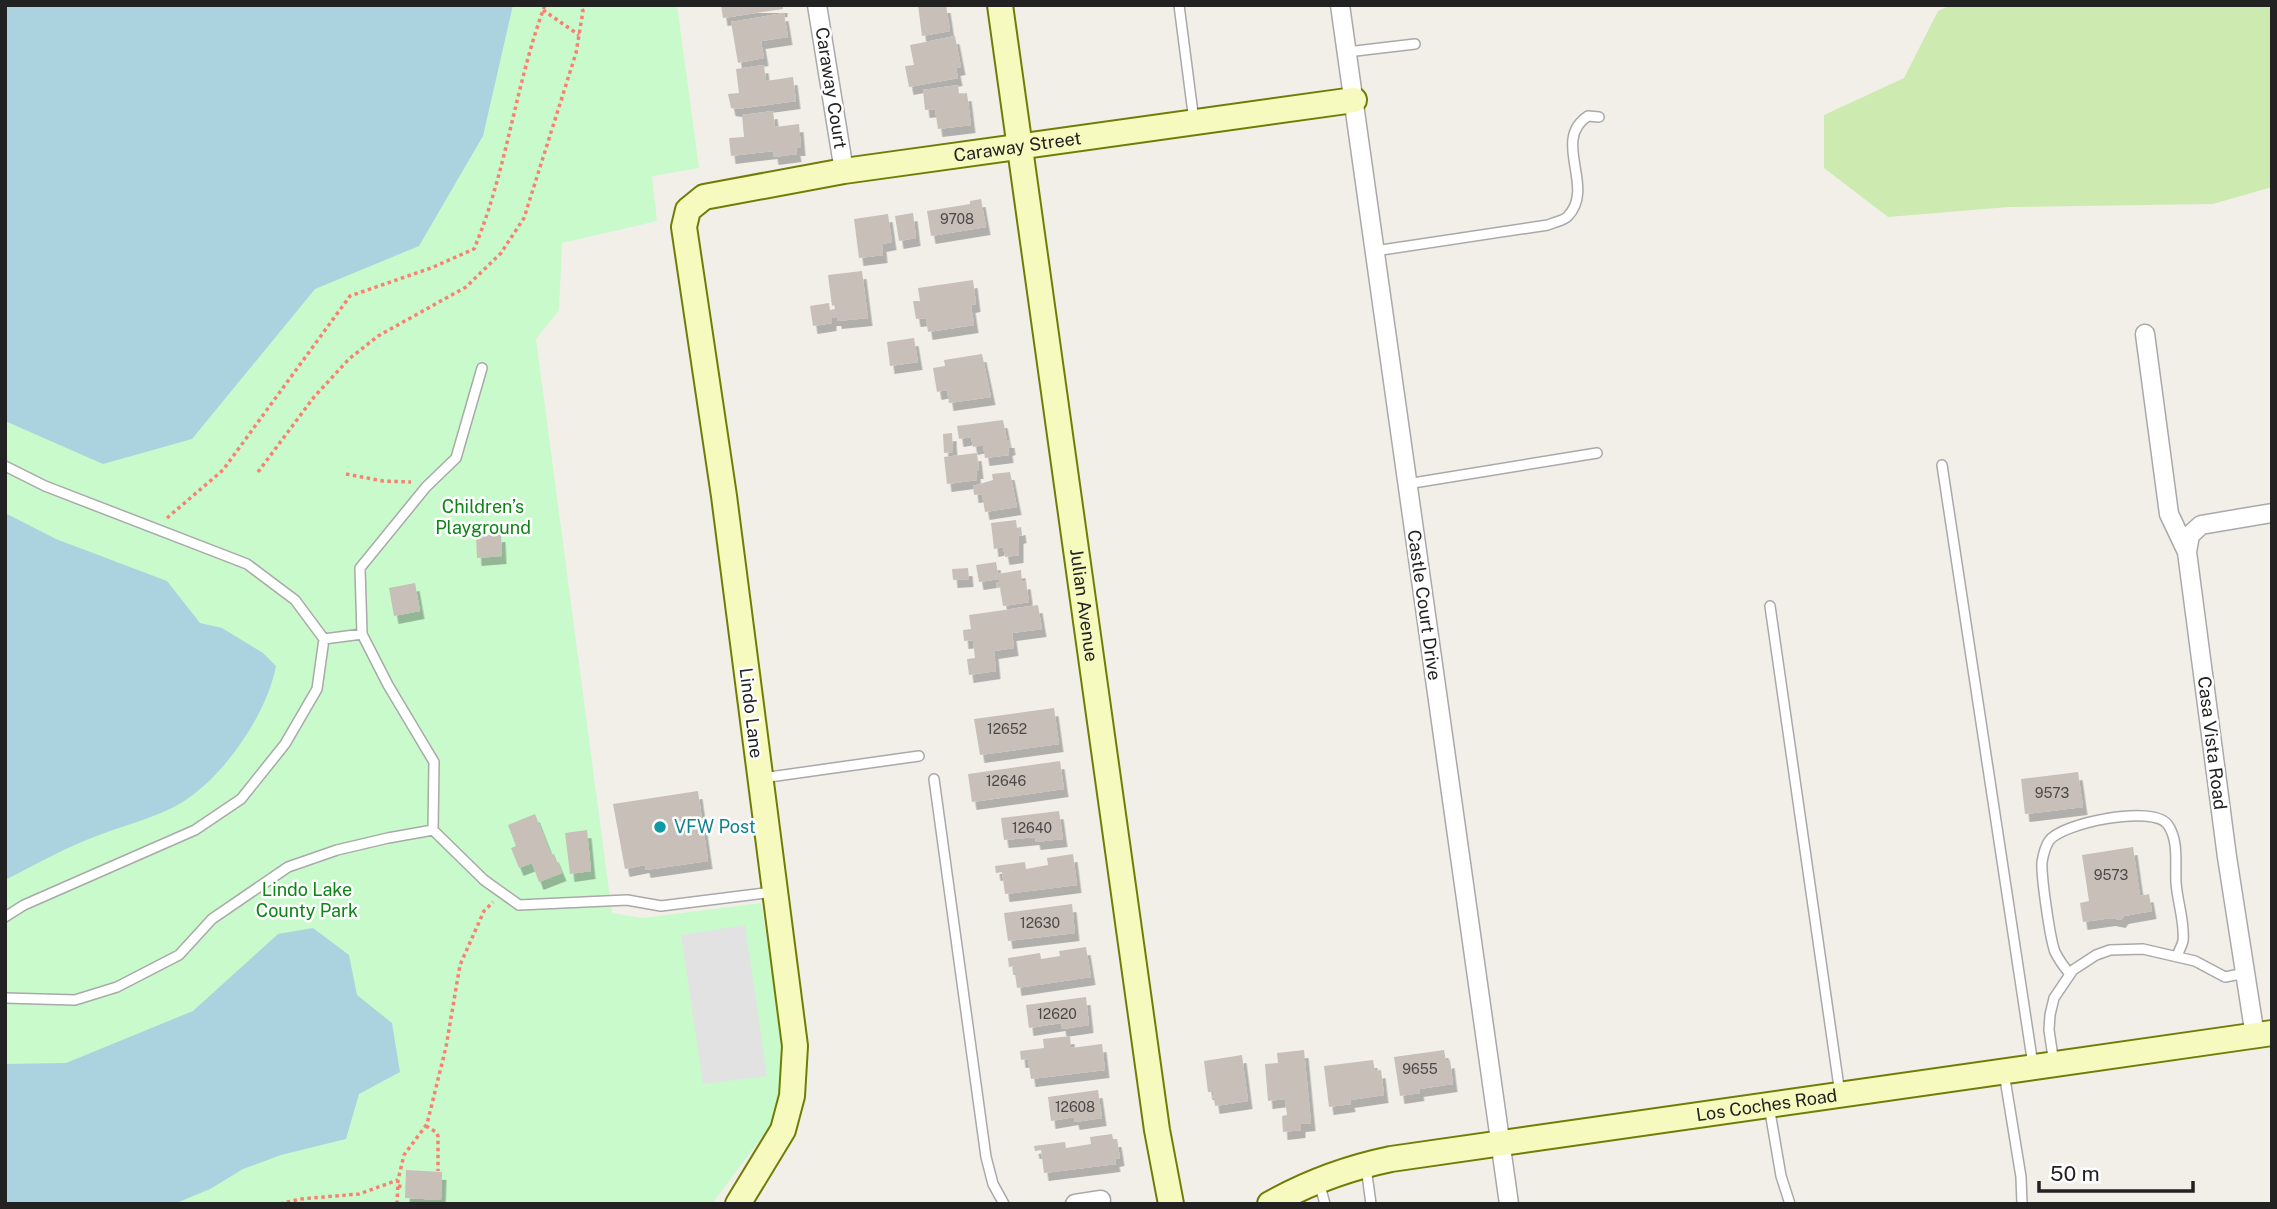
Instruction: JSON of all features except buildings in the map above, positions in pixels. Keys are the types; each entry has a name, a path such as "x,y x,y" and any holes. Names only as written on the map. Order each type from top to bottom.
{"main road":[{"name":"Julian Avenue","path":"1000,5 1157,1130 1171,1204"},
{"name":"Caraway Street","path":"688,210 704,197 844,171 1354,100"},
{"name":"Lindo Lane","path":"688,210 684,227 724,496 795,1046 792,1096 783,1129 738,1204"},
{"name":"Los Coches Road","path":"1270,1204 1318,1179 1366,1164 2263,1034"}],"street":[{"name":"Caraway Court","path":"817,5 844,171"},
{"name":"Castle Court Drive","path":"1340,5 1509,1204"},
{"name":"Casa Vista Road","path":"2146,334 2169,514 2187,552 2227,857 2246,973 2263,1034"},
{"path":"2187,552 2190,535 2201,525 2272,513"},
{"path":"1075,1204 1101,1199"}],"lane":[{"path":"1179,5 1194,123"},
{"path":"1347,52 1415,44"},
{"path":"1375,251 1548,225 1567,218 1578,200 1572,136 1577,123 1588,116 1599,117"},
{"path":"482,368 456,458 426,487 360,568 362,634 388,685 434,762 433,830 484,880 519,905 627,900 661,906 775,892"},
{"path":"1407,484 1597,453"},
{"path":"1942,465 2043,1066"},
{"path":"5,466 45,486 247,564 295,600 324,639 317,689 285,744 241,799 195,830 24,905 5,917"},
{"path":"1770,606 1841,1096"},
{"path":"324,639 362,634"},
{"path":"760,778 919,756"},
{"path":"934,779 986,1157 993,1184 1004,1204"},
{"path":"2070,974 2060,962 2053,945 2042,870 2045,849 2059,832 2124,816 2155,816 2163,819 2169,826 2175,848 2177,899 2183,941 2178,956"},
{"path":"5,998 75,1000 117,988 179,955 212,919 288,867 337,850 433,830"},
{"path":"2043,1066 2054,998 2070,974 2084,961 2110,950 2143,948 2195,961 2225,977 2246,973"},
{"path":"2004,1072 2021,1177 2022,1204"},
{"path":"1769,1105 1781,1176 1790,1204"},
{"path":"1366,1164 1371,1204"},
{"path":"1318,1179 1325,1204"}],"path":[{"path":"258,472 314,397 349,359 378,336 466,287 500,253 524,218 576,53 583,11 581,5"},
{"path":"154,528 223,470 350,296 431,268 474,249 487,219 531,42 544,8 579,35"},
{"path":"346,474 383,481 416,482 426,487"},
{"path":"397,1204 398,1180 404,1155 426,1126 446,1047 460,965 484,911 501,892"},
{"path":"426,1126 438,1136 438,1171"},
{"path":"280,1204 300,1199 359,1194 398,1180"},
{"path":"398,1186 405,1186"}],"green space":[{"name":"Lindo Lake County Park","path":"5,5 677,5 699,168 652,176 657,221 562,243 559,310 536,339 612,913 642,918 761,903 783,1039 783,1084 770,1126 712,1204 5,1204"},
{"path":"1951,5 2272,5 2272,187 2213,204 2009,207 1888,217 1824,168 1824,115 1904,78 1938,11"}],"shaded area":[{"path":"745,925 767,1076 703,1084 681,935"}],"water":[{"path":"5,5 513,5 483,136 419,246 315,289 192,439 103,464 5,421"},
{"path":"5,513 56,539 167,581 200,623 222,628 263,653 276,666 271,685 253,724 228,761 197,792 163,812 77,844 5,880"},
{"path":"313,928 349,955 357,995 392,1023 400,1072 359,1094 346,1139 281,1155 243,1169 210,1189 174,1204 5,1204 5,1064 66,1063 193,1011 278,934"}],"place":[{"name":"VFW Post","path":"660,827"}],"park label":[{"name":"Children’s Playground","path":"483,517"}]}
